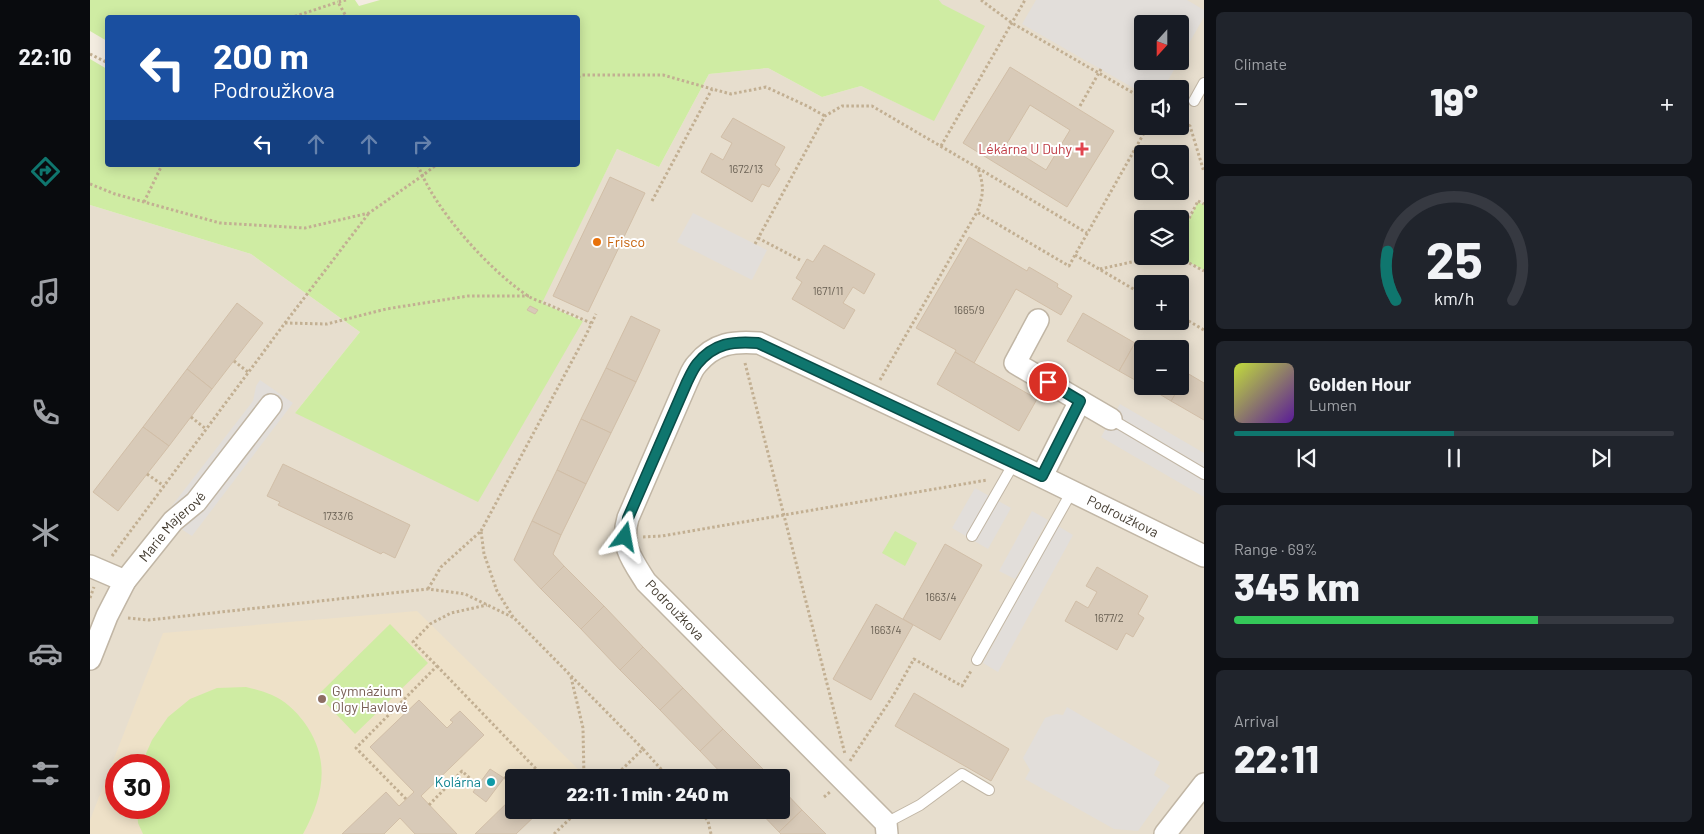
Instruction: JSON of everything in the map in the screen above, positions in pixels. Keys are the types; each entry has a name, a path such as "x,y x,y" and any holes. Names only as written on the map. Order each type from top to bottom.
{"street":[{"path":"1038,320 1015,362 1112,419"},
{"name":"Podroužkova","path":"887,829 646,582 628,555 625,537 628,518 696,364 717,346 739,342 758,343 1042,476 1204,556"},
{"path":"1042,476 1080,401"},
{"name":"Marie Majerové","path":"90,659 107,616 125,580 173,520 196,502 271,405"},
{"path":"96,568 125,580"},
{"path":"1165,834 1204,784"}],"lane":[{"path":"1194,101 1204,83"},
{"path":"1112,419 1204,474"},
{"path":"972,536 1014,463"},
{"path":"977,660 1072,491"},
{"name":"Podroužkova","path":"887,829 962,774 989,790"}],"path":[{"path":"299,15 346,0"},
{"path":"981,0 1012,23 1100,71 1134,93"},
{"path":"941,146 1025,0"},
{"path":"338,2 345,15"},
{"path":"90,54 105,62"},
{"path":"1080,106 1100,71"},
{"path":"580,76 663,75 731,94 766,87 825,116"},
{"path":"652,200 712,89"},
{"path":"755,244 825,116 842,106 872,106 1088,233"},
{"path":"1189,125 1204,172"},
{"path":"977,212 1069,266 1143,135"},
{"path":"144,202 161,167"},
{"path":"419,167 422,176 450,219 476,251 529,296 591,323"},
{"path":"90,598 96,568 164,486 369,212 433,167"},
{"path":"871,396 977,212 984,186 978,168"},
{"path":"90,184 115,194 220,223 305,228 369,212"},
{"path":"1189,219 1198,202 1204,204"},
{"path":"758,238 800,260"},
{"path":"1075,255 1134,289"},
{"path":"1099,269 1134,261"},
{"path":"1189,263 1204,271"},
{"path":"285,323 327,324 386,309 468,296 529,296"},
{"path":"428,588 441,568 481,531 596,314"},
{"path":"1189,321 1204,330"},
{"path":"744,359 848,764 893,696 914,659 962,686 977,660"},
{"path":"234,361 248,372"},
{"path":"191,417 206,429"},
{"path":"147,474 164,486"},
{"path":"625,537 662,536 993,479"},
{"path":"481,531 484,554 497,591 514,618 661,769"},
{"path":"107,616 149,620 428,588 465,594 514,618"},
{"path":"487,605 451,613 430,624 413,642 539,772 504,778"},
{"path":"406,800 356,748 437,666"},
{"path":"571,676 583,728 584,769"},
{"path":"622,769 643,749"},
{"path":"429,805 462,771 478,786"},
{"path":"554,834 569,819"},
{"path":"706,819 711,834"}],"shaded area":[{"path":"939,0 1204,0 1204,834 90,834 90,205 251,254 360,332 295,413 583,320 541,303 617,149 659,167 709,74 768,68 822,97 861,86 933,120 941,4"},
{"path":"1036,0 1187,0 1204,10 1204,17 1189,43 1189,15 1134,15 1134,70 1174,70 1168,80 1134,80 1134,88 1022,24"},
{"path":"693,213 767,250 752,280 677,242"},
{"path":"260,380 293,403 192,536 181,529 176,530 137,551 253,401 256,386"},
{"path":"1120,404 1204,453 1204,497 1101,437"},
{"path":"975,488 1011,508 988,549 952,528"},
{"path":"1032,511 1048,520 1015,579 999,571"},
{"path":"1058,526 1073,535 998,672 983,663"},
{"name":"Gymnázium Olgy Havlové","path":"417,611 578,769 505,769 505,819 532,819 516,834 90,834 90,820 105,782 105,819 170,819 170,754 116,754 163,633"},
{"path":"1067,707 1160,762 1154,775 1170,786 1138,831 1114,829 1025,779 1030,770 1023,758 1045,718 1056,714 1063,715"}],"green space":[{"path":"90,0 355,0 359,6 380,0 939,0 942,4 985,26 934,121 861,86 822,97 768,68 709,74 659,167 617,149 542,303 583,321 478,502 295,413 360,332 251,254 90,205 90,59 105,68 105,167 580,167 580,15 105,15 105,40 90,31"},
{"path":"1198,202 1204,205 1204,270 1189,262 1189,220"},
{"path":"895,531 917,543 905,566 882,553"},
{"path":"390,624 428,663 355,734 318,695"},
{"path":"246,687 272,695 290,706 313,736 321,764 322,778 316,806 303,834 143,834 138,819 170,819 170,754 146,754 152,740 168,717 190,699 217,688"}],"building":[{"path":"1010,67 1114,131 1067,207 963,143","holes":["1030,105 1070,130 1046,170 1006,145"]},
{"path":"733,118 785,147 775,165 780,169 769,187 762,184 752,202 701,172 711,153 723,160 732,143 721,137"},
{"path":"610,177 645,193 588,312 553,296"},
{"path":"969,237 1027,271 1029,267 1058,284 1057,287 1072,296 1061,315 1016,289 974,363 955,352 956,350 916,328"},
{"path":"824,245 875,274 864,294 853,287 843,303 855,310 844,329 792,299 802,282 796,278 807,259 813,262"},
{"path":"237,303 263,323 212,389 187,369"},
{"path":"530,306 538,310 535,314 527,310"},
{"path":"1083,313 1134,342 1134,345 1119,371 1067,341"},
{"path":"631,316 660,330 636,382 606,368"},
{"path":"1134,345 1134,379 1119,371"},
{"path":"955,352 1037,399 1019,431 937,384"},
{"path":"606,368 636,382 611,433 581,419"},
{"path":"187,369 212,389 169,446 143,427"},
{"path":"1189,374 1204,383 1204,420 1171,401 1174,395 1189,395"},
{"path":"1161,395 1175,395 1171,401"},
{"path":"581,419 611,433 586,484 557,470"},
{"path":"143,427 169,446 118,511 93,492"},
{"path":"283,464 410,525 395,558 383,552 381,554 278,505 280,502 267,496"},
{"path":"557,470 586,484 561,535 532,521"},
{"path":"532,521 561,535 553,554 564,566 541,589 514,560"},
{"path":"945,544 982,565 940,640 903,619"},
{"path":"564,566 604,606 581,629 541,589"},
{"path":"1097,567 1148,596 1138,614 1144,618 1133,637 1126,633 1117,650 1065,621 1076,601 1088,608 1097,592 1086,586"},
{"path":"876,604 913,625 871,700 833,679"},
{"path":"604,606 643,647 620,670 581,629"},
{"path":"643,647 683,688 660,710 620,670"},
{"path":"683,688 723,729 700,751 660,710"},
{"path":"914,693 1009,749 991,781 895,726"},
{"name":"Gymnázium Olgy Havlové","path":"419,700 447,728 453,722 450,720 460,711 484,735 421,796 457,834 415,834 400,818 384,834 342,834 386,792 399,806 414,792 370,747"},
{"path":"723,729 763,769 717,769 700,751"},
{"name":"Kolárna","path":"490,769 504,778 486,802 473,792"},
{"path":"790,797 802,810 779,832 767,819 790,819"},
{"path":"505,805 505,819 532,819 516,834 475,834"},
{"path":"802,810 826,834 781,834 779,832"}],"place":[{"name":"Lékárna U Duhy","path":"1082,149"},
{"name":"Frisco","path":"597,242"},
{"name":"Gymnázium Olgy Havlové","path":"322,699"},
{"name":"Kolárna","path":"491,782"}],"route":[{"path":"625,537 628,518 687,382 696,364 717,346 739,342 758,343 1042,476 1080,401 1048,382"}]}
